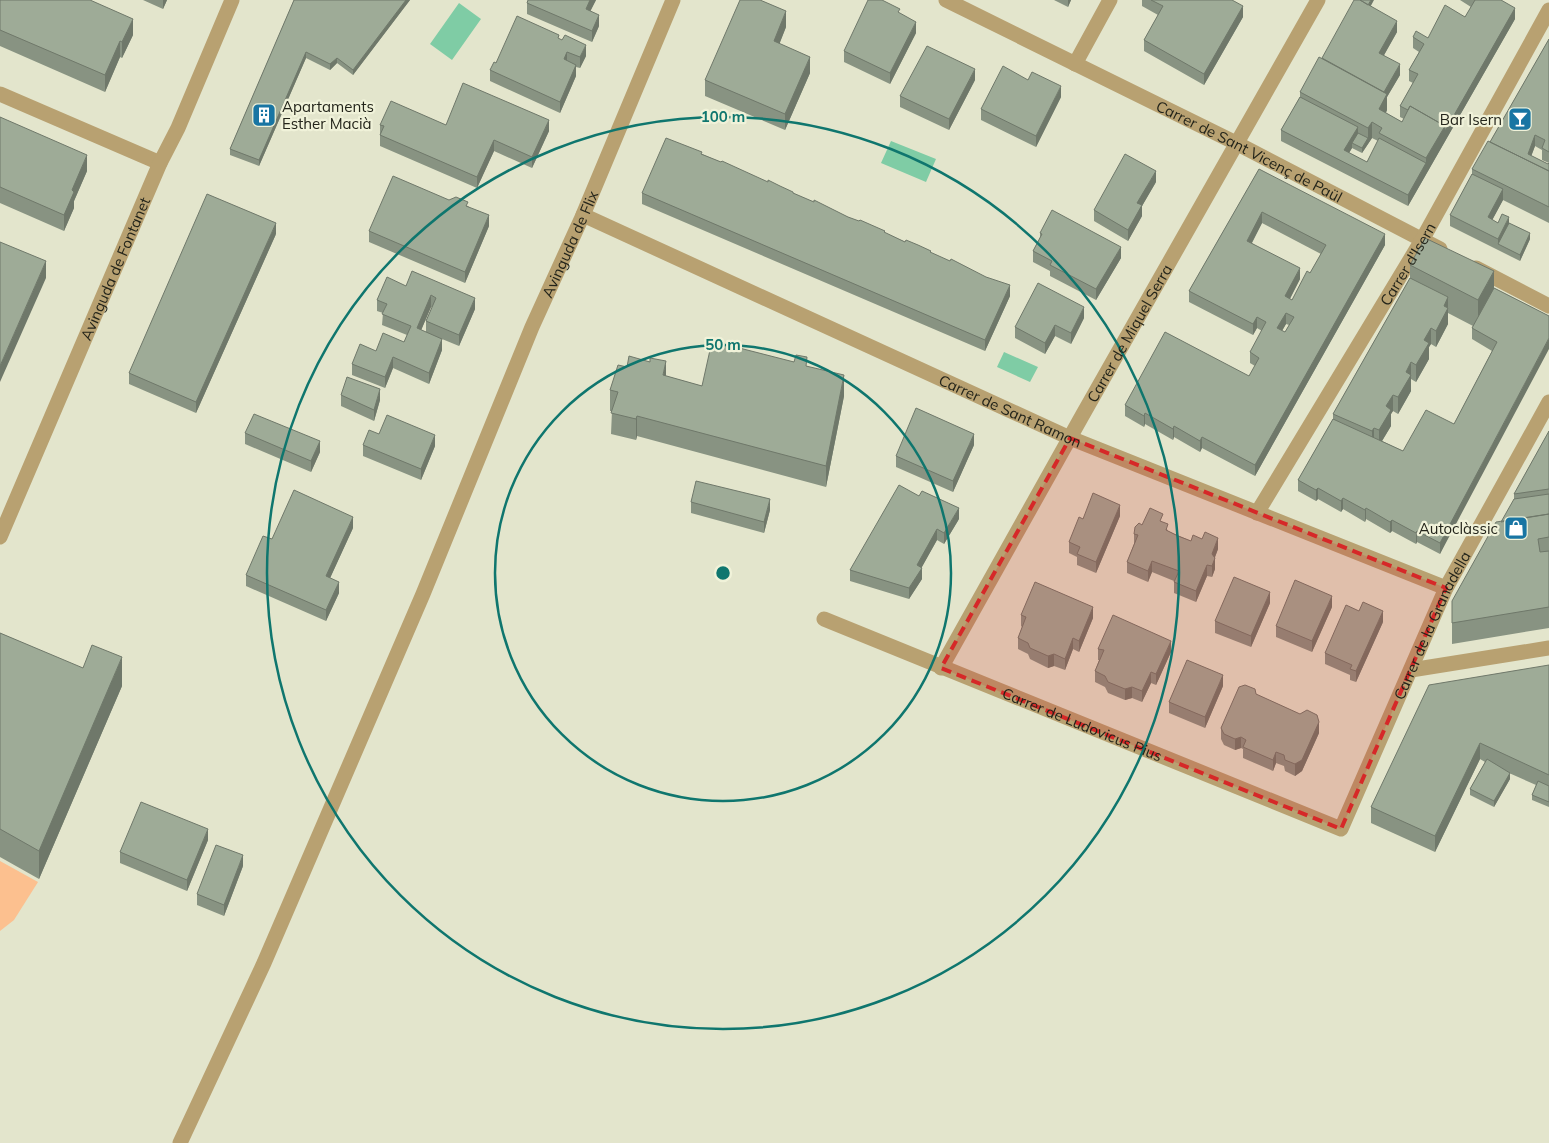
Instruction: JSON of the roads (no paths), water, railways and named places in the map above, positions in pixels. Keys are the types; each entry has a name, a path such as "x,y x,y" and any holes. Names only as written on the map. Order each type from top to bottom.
{"street":[{"name":"Avinguda de Fontanet","path":"0,536 160,162 178,128 232,0"},
{"name":"Avinguda de Flix","path":"180,1143 264,963 467,489 532,327 582,215 673,0"},
{"name":"Carrer de Sant Vicenç de Paül","path":"946,0 1236,143 1549,306"},
{"path":"1075,64 1110,0"},
{"name":"Carrer de Miquel Serra","path":"941,668 1318,0"},
{"name":"Carrer d'Isern","path":"1257,513 1422,240 1549,10"},
{"path":"0,94 160,162"},
{"name":"Carrer de Sant Ramon","path":"582,215 1070,438 1446,588"},
{"name":"Carrer de la Granadella","path":"1341,829 1446,588 1549,402"},
{"name":"Carrer de Ludovicus Pius","path":"824,619 1341,829"},
{"path":"1411,670 1549,648"}],"place":[{"name":"Apartaments Esther Macià","path":"264,115"},
{"name":"Bar Isern","path":"1520,119"},
{"name":"Autoclàssic","path":"1516,528"}]}
